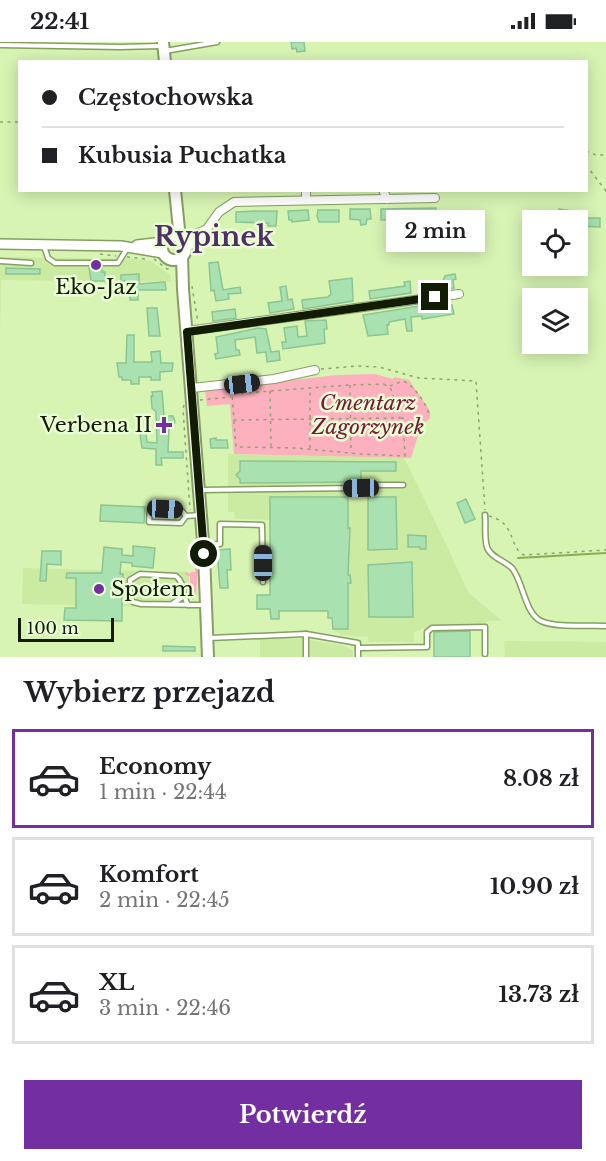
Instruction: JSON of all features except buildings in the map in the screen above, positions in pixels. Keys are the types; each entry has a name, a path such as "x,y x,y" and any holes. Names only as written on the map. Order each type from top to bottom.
{"main road":[{"path":"175,196 182,246 183,289 204,545 208,657"},
{"path":"175,196 166,248 183,289"},
{"path":"166,248 175,237 182,246"},
{"path":"166,248 176,260 182,246"}],"street":[{"path":"306,192 306,200"},
{"path":"384,192 387,199"},
{"path":"182,246 199,240 219,212 231,203 435,198"},
{"path":"0,244 166,248"},
{"path":"187,332 459,294"},
{"path":"192,388 274,379 315,370"}],"lane":[{"path":"0,45 164,50 217,42"},
{"path":"44,245 48,258 55,263 118,263 129,246"},
{"path":"0,261 31,263"},
{"path":"200,490 361,488 369,485 403,485"},
{"path":"150,508 181,510 186,516 181,524 149,522 150,508"},
{"path":"186,516 201,515"},
{"path":"485,515 487,547 512,568 518,577 530,609 537,619 562,624 606,626"},
{"path":"204,545 220,544 220,524 262,525 263,582"},
{"path":"188,605 181,580 176,576 140,574 130,579 129,594 133,602 141,604 171,604 188,605 207,605"},
{"path":"171,604 184,596"},
{"path":"358,648 427,647 427,632 432,628 485,627 485,654"},
{"path":"306,634 306,657"},
{"path":"208,638 306,634 358,643 358,657"}],"path":[{"path":"0,122 18,122"},
{"path":"588,152 596,155 606,154"},
{"path":"588,168 606,191"},
{"path":"93,253 150,259"},
{"path":"315,370 358,366 379,367 419,378 476,381 485,515 497,518 504,523 513,535 518,551 524,555 606,550"},
{"path":"390,387 403,381 409,383 427,408 430,417"},
{"path":"193,404 201,403 200,399 232,397 232,394 310,387 384,384 390,387 400,418 403,418 405,456 310,449 236,447 232,397"},
{"path":"350,385 351,453"},
{"path":"310,387 310,449"},
{"path":"270,391 272,447"},
{"path":"234,420 400,418"}],"shaded area":[{"path":"0,257 151,261 170,275 171,282 1,280 0,338"},
{"path":"228,454 404,458 468,592 502,621 486,621 486,624 431,625 414,632 414,642 369,642 368,637 341,635 333,629 332,619 328,618 328,611 278,520 235,519 234,512 228,512"},
{"path":"23,568 189,572 190,608 22,604"},
{"path":"260,638 303,639 341,645 353,650 353,657 260,657"},
{"path":"504,641 606,642 606,657 505,657"}],"green space":[{"name":"Cmentarz Zagorzynek","path":"375,374 409,380 430,411 430,418 421,426 411,458 234,454 230,404 207,406 205,390 337,375"},
{"path":"191,547 196,548 198,568 196,597 193,600 188,594 190,576 185,575 185,572 190,574 195,572"}],"waterway":[{"path":"518,558 606,553"}],"place":[{"name":"Eko-Jaz","path":"96,265"},
{"name":"Verbena II","path":"164,425"},
{"name":"Społem","path":"99,589"}],"district":[{"name":"Rypinek","path":"214,237"}],"route":[{"path":"204,554 187,332 435,297"}]}
